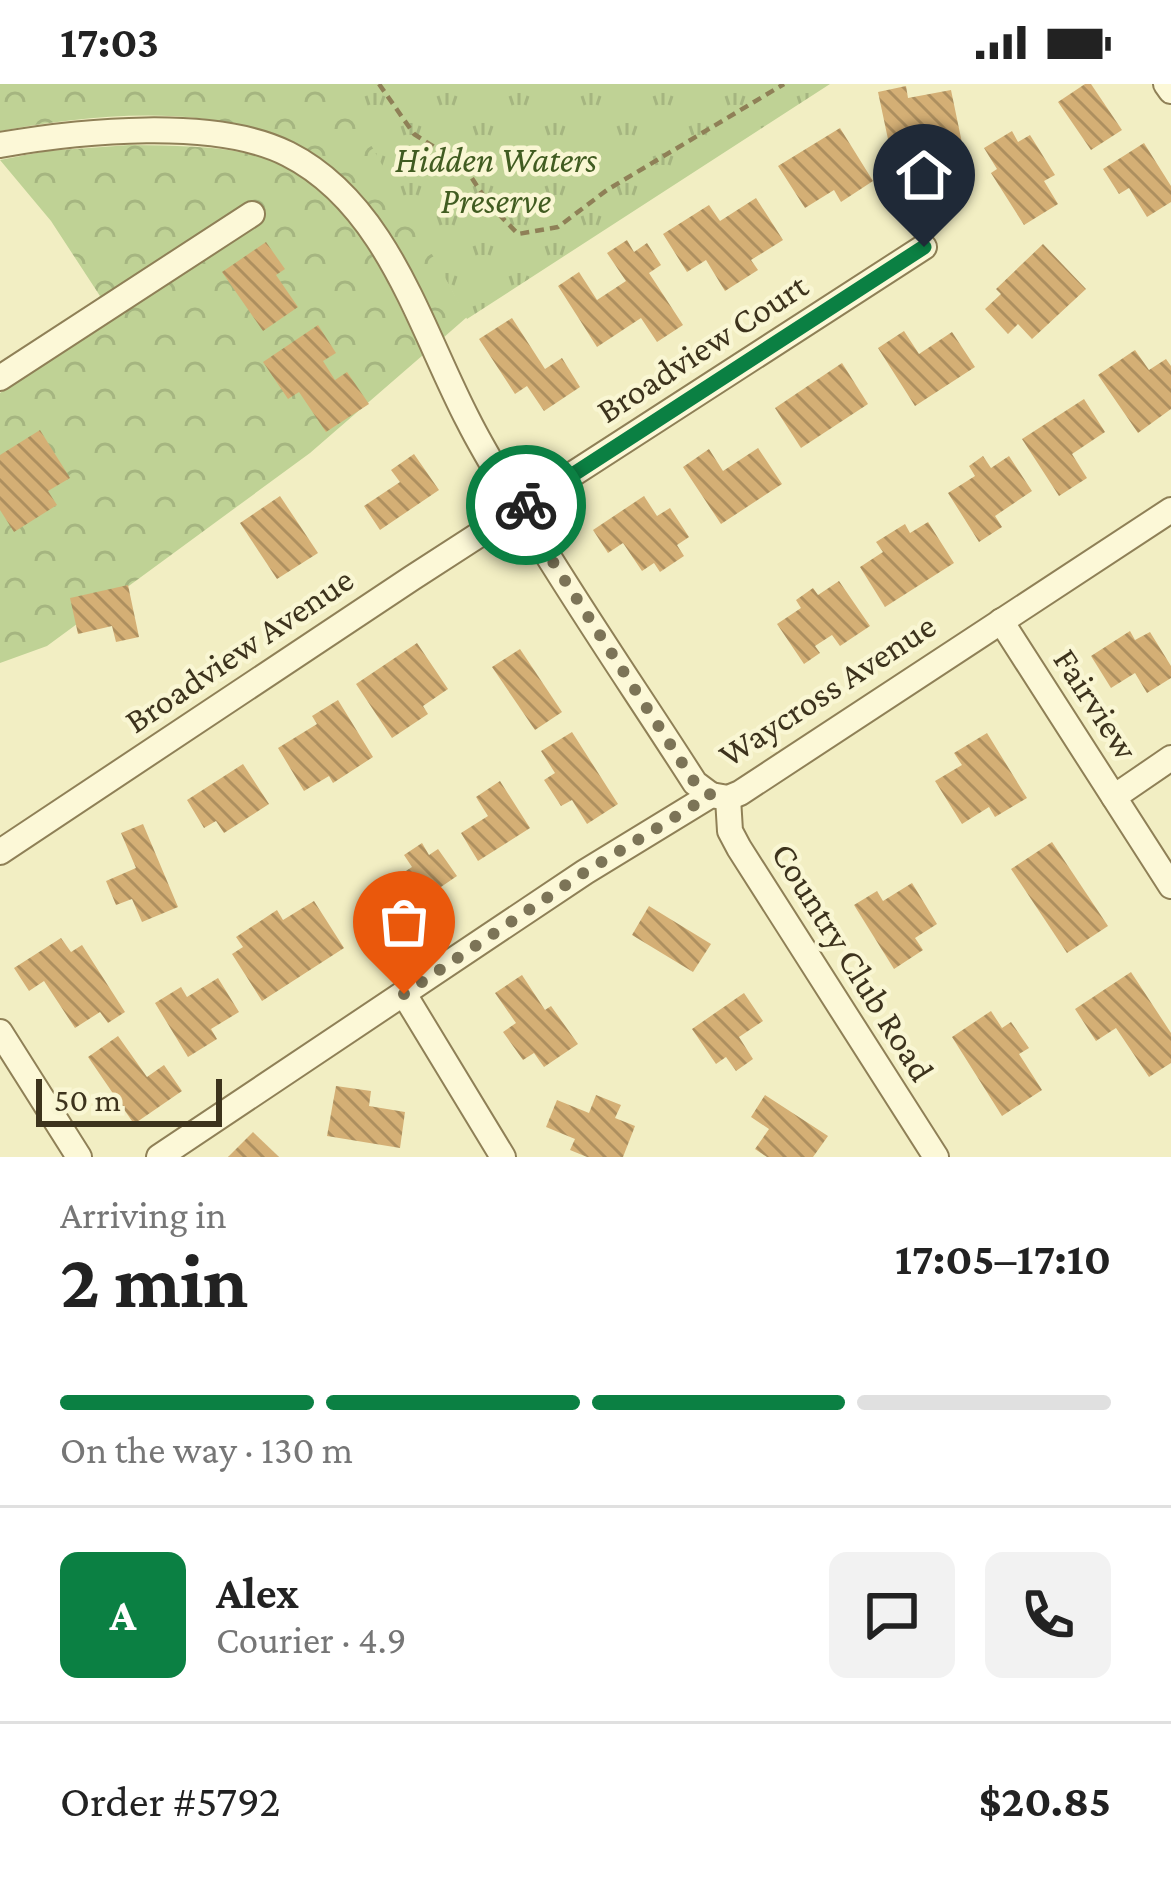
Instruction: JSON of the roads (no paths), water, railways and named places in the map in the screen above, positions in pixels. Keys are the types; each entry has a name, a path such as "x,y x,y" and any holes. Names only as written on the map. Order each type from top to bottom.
{"street":[{"name":"Country Club Road","path":"0,145 128,131 259,142 320,174 347,199 370,228 519,509 695,783 720,796 739,848 936,1157"},
{"path":"0,377 252,214"},
{"name":"Broadview Court","path":"519,509 924,247"},
{"name":"Broadview Avenue","path":"0,852 519,509"},
{"name":"Waycross Avenue","path":"159,1157 585,872 720,796 1171,510"},
{"name":"Fairview","path":"1001,621 1171,886"},
{"path":"1114,797 1171,758"},
{"path":"404,994 503,1157"},
{"path":"0,1033 79,1157"}],"park label":[{"name":"Hidden Waters Preserve","path":"496,180"}]}
